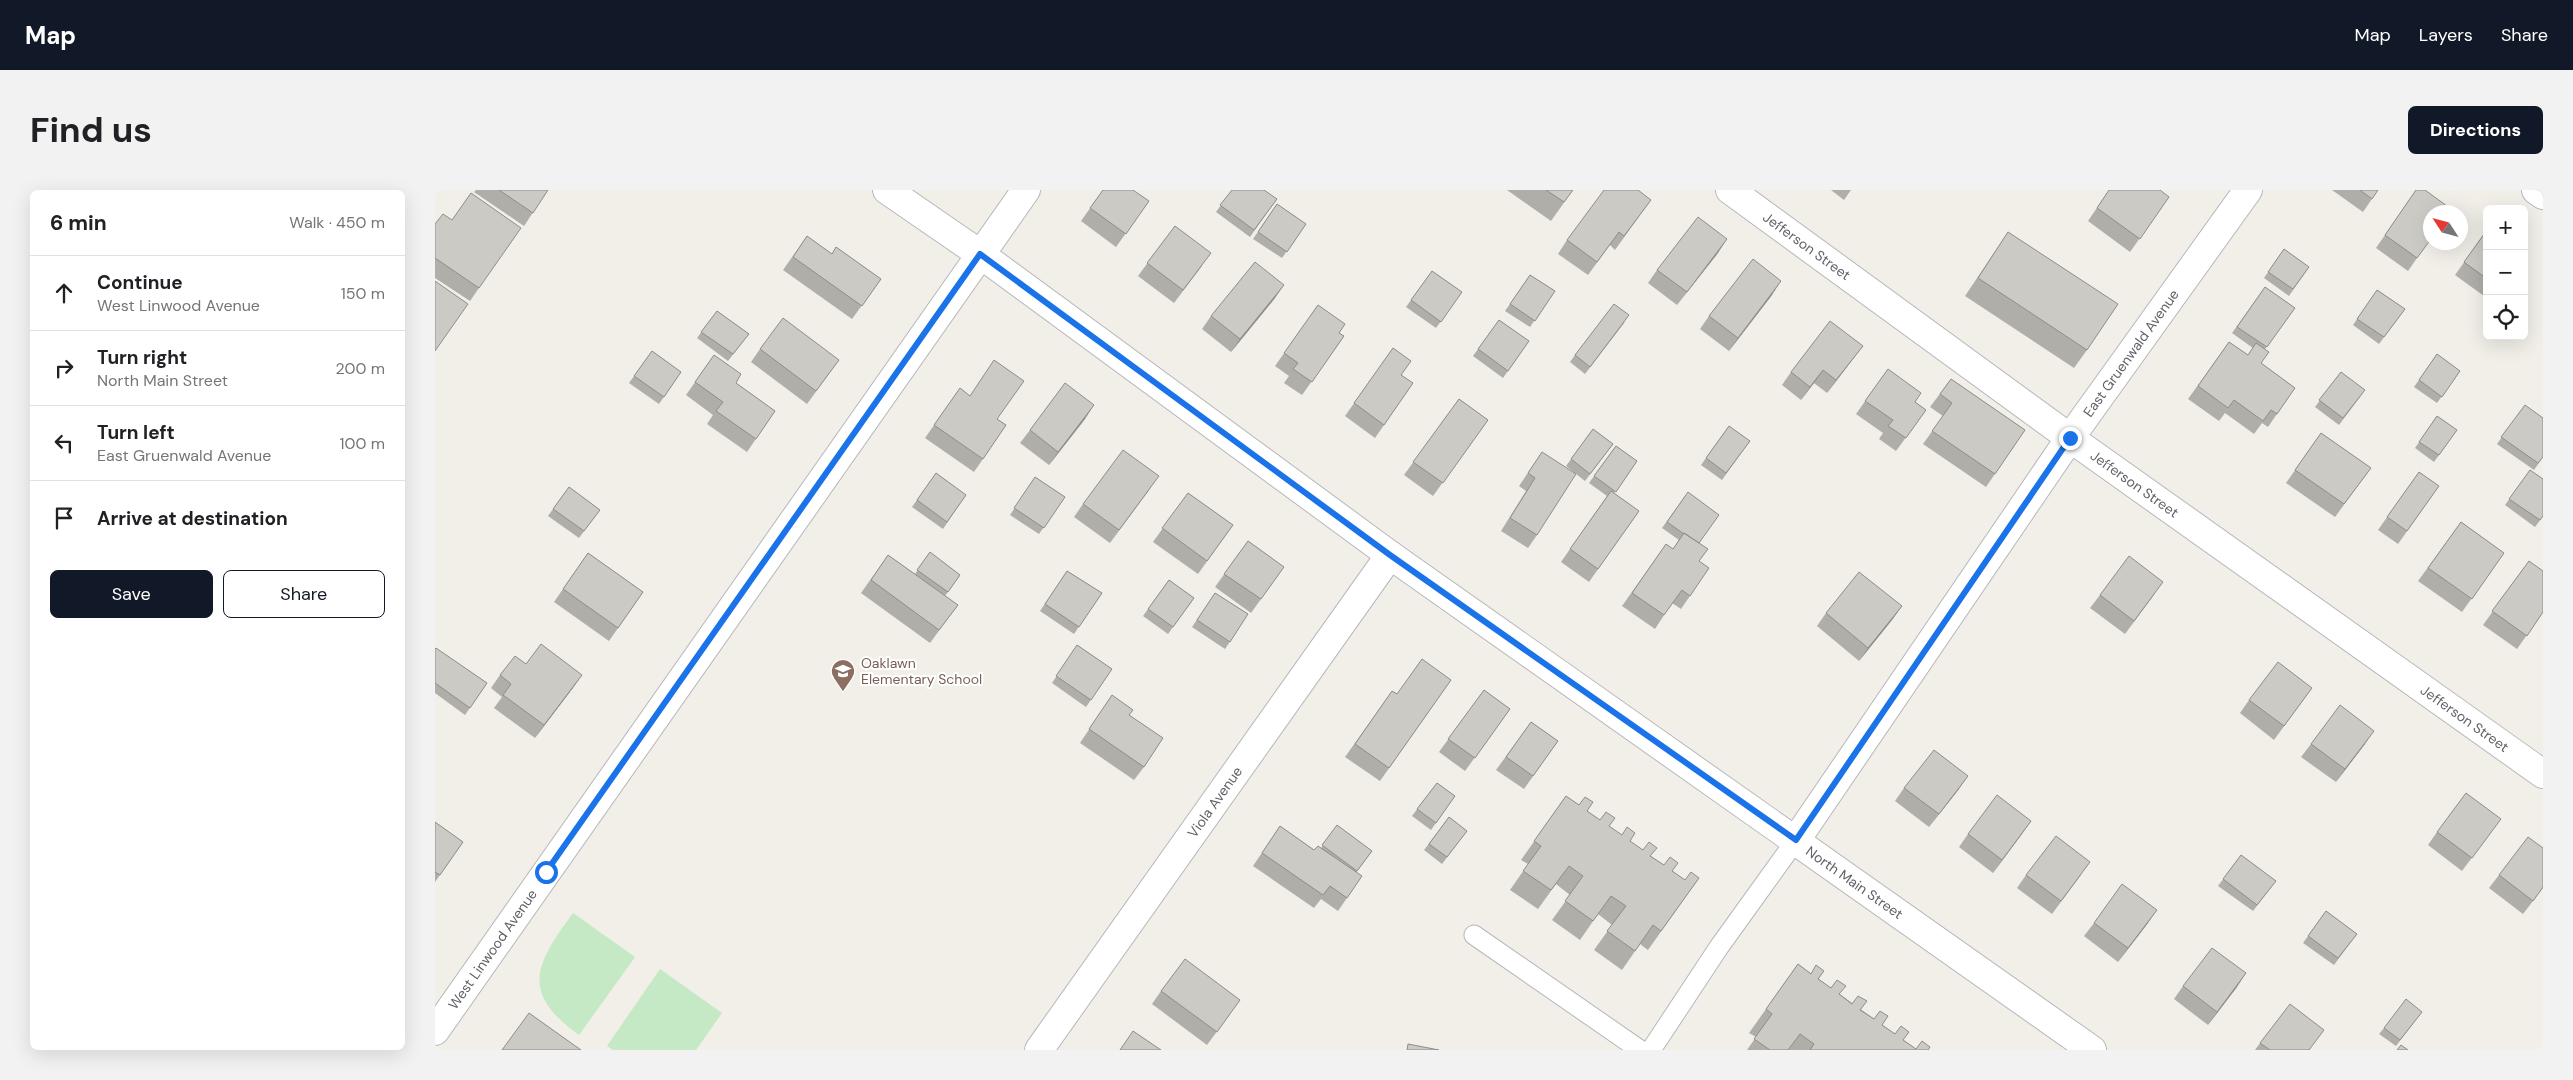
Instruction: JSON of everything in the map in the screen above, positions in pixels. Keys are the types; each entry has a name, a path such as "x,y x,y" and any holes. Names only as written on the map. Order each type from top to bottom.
{"street":[{"name":"North Main Street","path":"887,190 980,254 1390,555 2092,1050"},
{"name":"West Linwood Avenue","path":"435,1031 1026,190"},
{"name":"Jefferson Street","path":"1730,190 2070,438 2543,774"},
{"name":"East Gruenwald Avenue","path":"1796,840 2070,438 2248,190"},
{"path":"2536,190 2543,195"},
{"name":"Viola Avenue","path":"1039,1050 1390,555"}],"lane":[{"path":"1651,1050 1719,947 1796,840"},
{"path":"1474,935 1640,1050"}],"green space":[{"path":"573,913 635,957 579,1035 560,1020 548,1005 541,991 540,977 543,963 550,948"},
{"path":"660,969 722,1013 696,1050 613,1050 607,1046"}],"building":[{"path":"499,190 548,190 533,213"},
{"path":"1103,190 1133,190 1149,201 1126,234 1090,208"},
{"path":"1232,190 1264,190 1277,199 1254,230 1220,205"},
{"path":"1546,190 1573,190 1564,202"},
{"path":"1604,190 1638,190 1651,200 1624,236 1619,232 1597,262 1567,240"},
{"path":"2109,190 2160,190 2169,197 2140,239 2097,208"},
{"path":"2360,190 2378,190 2372,199"},
{"path":"2416,190 2425,190 2446,205 2423,205 2423,250 2417,258 2385,235"},
{"path":"471,193 521,228 479,288 435,258 435,224 443,214 452,220"},
{"path":"1277,204 1306,224 1287,252 1258,232"},
{"path":"1698,217 1727,239 1687,292 1657,270"},
{"path":"1175,226 1211,253 1183,290 1147,263"},
{"path":"2008,232 2118,304 2087,350 1978,278"},
{"path":"807,236 832,254 836,247 881,279 862,306 793,257"},
{"path":"2483,236 2483,276 2464,262"},
{"path":"2284,249 2309,267 2293,289 2268,272"},
{"path":"1753,259 1781,281 1738,338 1709,316"},
{"path":"1255,262 1284,285 1240,339 1211,316"},
{"path":"1432,271 1462,292 1441,322 1411,300"},
{"path":"1530,275 1555,291 1535,321 1510,304"},
{"path":"435,281 468,304 435,351"},
{"path":"2265,287 2295,308 2267,347 2237,327"},
{"path":"2377,290 2405,309 2384,337 2357,319"},
{"path":"1614,304 1629,315 1590,367 1575,355"},
{"path":"1318,305 1345,324 1339,333 1344,336 1312,382 1293,369 1298,363 1284,353"},
{"path":"717,311 749,334 733,354 701,332"},
{"path":"783,318 839,360 816,391 760,349"},
{"path":"1499,320 1529,341 1508,371 1478,349"},
{"path":"1830,321 1863,346 1836,380 1823,370 1810,387 1791,372"},
{"path":"2229,342 2248,355 2256,343 2269,352 2261,363 2295,388 2277,414 2271,410 2263,421 2234,400 2228,408 2198,386"},
{"path":"1393,348 1411,361 1401,375 1413,383 1384,425 1354,403"},
{"path":"652,351 681,372 664,397 634,376"},
{"path":"2437,354 2460,371 2442,397 2419,380"},
{"path":"714,355 741,374 736,383 775,411 756,439 716,411 723,402 695,382"},
{"path":"994,360 1024,381 997,419 1006,425 983,459 934,425 960,388 970,396"},
{"path":"1888,369 1921,393 1915,402 1926,410 1906,438 1888,426 1893,420 1865,401"},
{"path":"2341,372 2365,390 2343,418 2319,400"},
{"path":"1951,379 2025,430 1995,474 1932,431 1952,403 1940,394"},
{"path":"1065,383 1094,405 1058,452 1030,430"},
{"path":"1459,399 1488,420 1443,483 1413,462"},
{"path":"2525,405 2543,418 2543,457 2538,463 2501,437"},
{"path":"2437,416 2457,430 2439,455 2419,442"},
{"path":"1729,426 1750,441 1726,473 1706,458"},
{"path":"1593,429 1613,444 1590,474 1571,459"},
{"path":"2321,433 2371,468 2344,504 2295,470"},
{"path":"1616,446 1637,461 1616,492 1594,476"},
{"path":"1123,450 1159,476 1119,530 1083,504"},
{"path":"1542,452 1576,474 1537,535 1510,518 1535,478 1528,473"},
{"path":"2530,470 2543,479 2543,516 2540,520 2509,499"},
{"path":"2419,472 2439,486 2407,531 2387,517"},
{"path":"936,473 966,495 947,522 917,500"},
{"path":"1035,477 1065,497 1044,528 1014,508"},
{"path":"569,487 600,510 584,531 553,509"},
{"path":"1611,491 1639,511 1598,569 1570,549"},
{"path":"1688,492 1719,515 1699,543 1667,522"},
{"path":"1188,493 1233,525 1207,561 1162,528"},
{"path":"2461,522 2504,553 2472,599 2428,568"},
{"path":"1684,533 1708,549 1699,561 1709,568 1690,596 1682,590 1664,615 1632,593 1666,544 1673,549"},
{"path":"1248,541 1284,567 1261,599 1224,574"},
{"path":"930,552 960,575 948,592 917,570"},
{"path":"588,553 643,592 618,628 563,589"},
{"path":"888,555 958,605 939,630 871,580"},
{"path":"2129,556 2163,582 2134,621 2100,595"},
{"path":"2529,561 2543,571 2543,612 2527,636 2492,611"},
{"path":"1067,571 1102,593 1079,627 1045,604"},
{"path":"1859,572 1902,606 1868,648 1826,613"},
{"path":"1169,580 1194,598 1173,627 1148,609"},
{"path":"1215,593 1248,614 1230,642 1197,620"},
{"path":"541,644 582,675 544,725 503,695 511,684 500,675 515,656 526,664"},
{"path":"1077,645 1112,669 1091,700 1056,676"},
{"path":"436,648 487,683 470,708 435,683"},
{"path":"1422,659 1451,680 1389,768 1355,744 1392,691 1397,694"},
{"path":"2278,662 2312,688 2284,726 2249,700"},
{"path":"1484,690 1510,709 1475,758 1448,739"},
{"path":"1112,695 1133,710 1129,715 1163,738 1144,767 1089,729"},
{"path":"2340,705 2374,731 2345,769 2311,744"},
{"path":"1531,722 1558,741 1533,776 1506,757"},
{"path":"1934,750 1968,776 1939,814 1904,788"},
{"path":"1437,783 1455,796 1436,823 1417,809"},
{"path":"2466,793 2501,819 2472,858 2437,832"},
{"path":"1997,795 2031,821 2002,860 1968,834"},
{"path":"1566,796 1579,805 1585,797 1593,802 1587,811 1600,820 1606,812 1615,818 1609,826 1622,835 1627,827 1635,833 1630,841 1643,850 1649,842 1657,848 1650,856 1664,865 1670,857 1678,863 1672,871 1685,880 1691,872 1699,878 1661,931 1653,925 1635,951 1607,931 1626,906 1611,896 1593,921 1565,901 1583,876 1569,866 1551,890 1523,871 1541,846 1534,841"},
{"path":"1449,817 1467,831 1447,857 1429,844"},
{"path":"435,822 463,842 440,875 435,872"},
{"path":"1337,825 1372,851 1357,871 1322,845"},
{"path":"1280,826 1314,850 1318,846 1362,876 1347,898 1330,886 1323,895 1262,853"},
{"path":"2056,836 2090,862 2061,901 2026,875"},
{"path":"2528,837 2543,848 2543,887 2533,901 2499,875"},
{"path":"2241,855 2276,881 2257,905 2223,879"},
{"path":"2122,884 2157,910 2128,948 2094,923"},
{"path":"2326,911 2357,934 2338,958 2308,936"},
{"path":"2212,948 2246,973 2217,1012 2183,986"},
{"path":"1185,959 1240,1000 1217,1032 1161,991"},
{"path":"1798,964 1811,974 1816,965 1824,971 1818,979 1831,988 1837,980 1846,986 1839,994 1852,1004 1858,996 1867,1001 1860,1010 1874,1019 1880,1011 1888,1016 1882,1025 1895,1034 1901,1026 1909,1032 1903,1040 1916,1049 1922,1041 1930,1047 1928,1050 1810,1050 1814,1044 1800,1034 1788,1050 1770,1050 1754,1039 1772,1014 1766,1009"},
{"path":"2406,999 2422,1012 2400,1040 2384,1028"},
{"path":"2290,1004 2324,1030 2309,1050 2270,1050 2260,1043"},
{"path":"529,1013 581,1050 502,1050"},
{"path":"1133,1031 1161,1050 1120,1050"},
{"path":"1408,1044 1439,1050 1407,1050"},
{"path":"2401,1045 2408,1050 2397,1050"}],"place":[{"name":"Oaklawn Elementary School","path":"843,692"}],"route":[{"path":"546,872 980,254 1390,555 1796,840 2070,438"}]}
